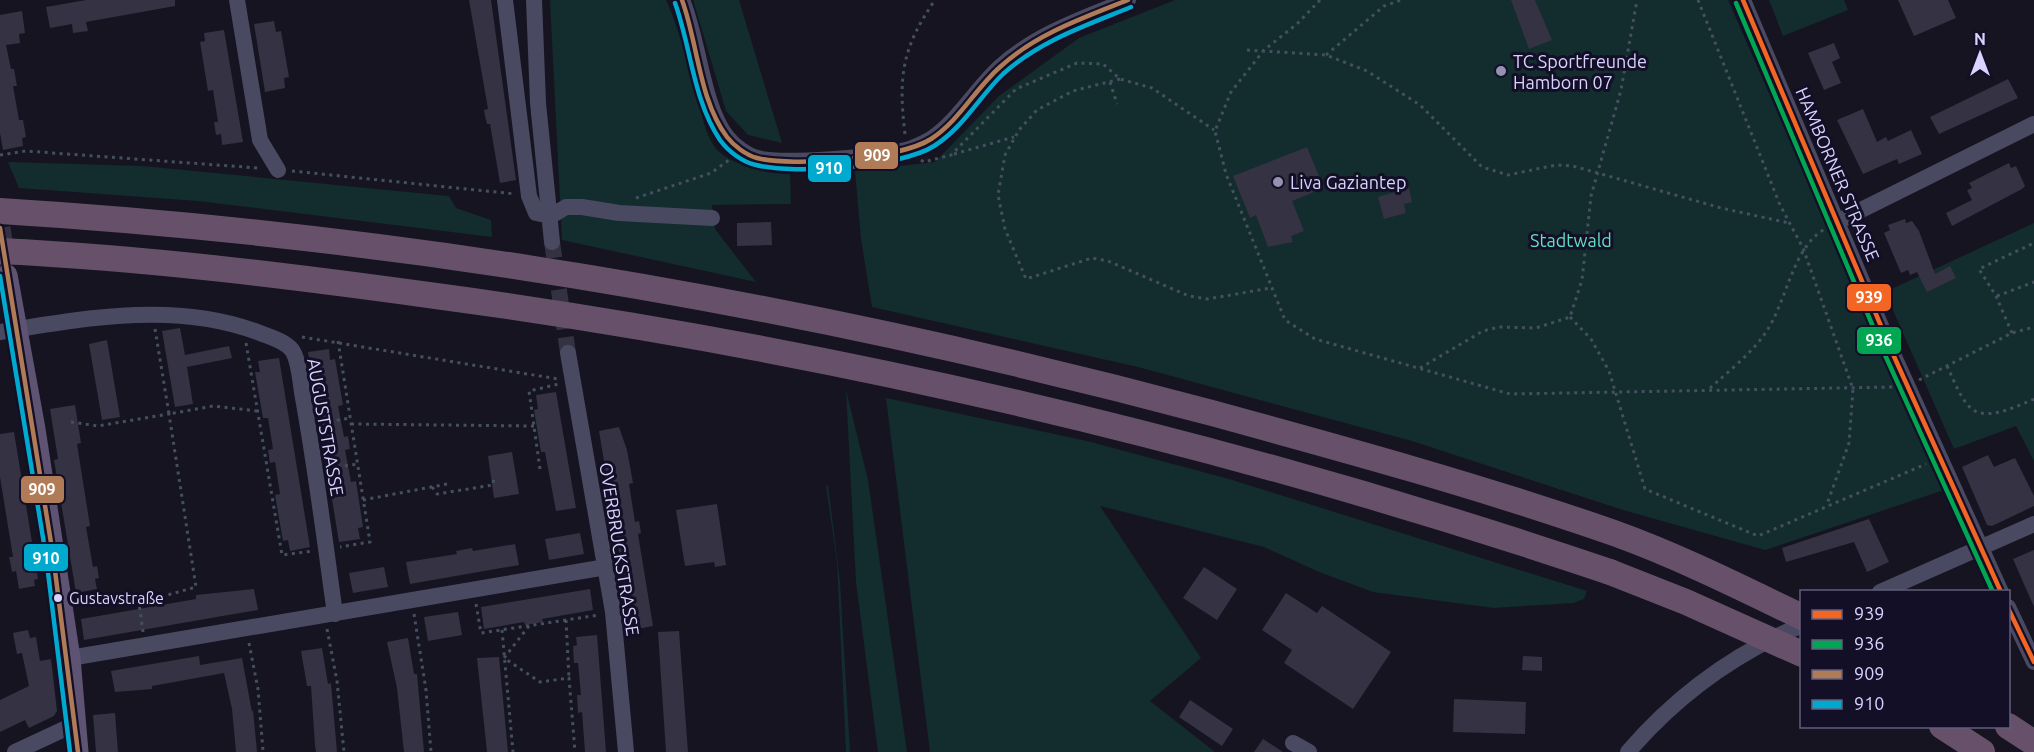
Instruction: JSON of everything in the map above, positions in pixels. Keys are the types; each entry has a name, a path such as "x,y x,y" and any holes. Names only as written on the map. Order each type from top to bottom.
{"highway":[{"path":"0,211 104,218 352,244 546,271 771,310 981,355 1143,395 1407,466 1617,534 1696,567 1800,615"},
{"path":"0,251 225,269 547,310 772,350 982,394 1121,428 1409,506 1610,572 1686,602 1800,653"},
{"path":"2010,721 2034,729"},
{"path":"2010,727 2034,743"},
{"path":"1945,728 1982,752"}],"main road":[{"path":"7,275 8,331 35,429 70,658 78,752"}],"street":[{"path":"237,0 260,140 278,170"},
{"path":"505,0 529,196 537,213 551,216 566,207 582,207 619,213 712,218"},
{"path":"534,0 538,104 552,242"},
{"path":"682,0 715,116 728,138 756,158 785,160 861,156 908,150 932,138 1001,66 1021,50 1060,28 1128,0"},
{"name":"HAMBORNER STRASSE","path":"1743,0 1940,459 2001,590"},
{"path":"1837,222 2034,124"},
{"path":"8,331 123,315 194,316 244,327 281,341"},
{"name":"AUGUSTSTRASSE","path":"281,341 291,349 296,359 308,425 326,549 330,615"},
{"name":"OVERBRUCKSTRASSE","path":"568,353 613,612 626,752"},
{"path":"1883,590 1982,549 2034,524"},
{"path":"70,658 606,567"},
{"path":"2010,611 2034,662"},
{"path":"1628,752 1653,723 1714,671 1800,626"},
{"path":"15,752 75,724"},
{"path":"1293,743 1309,752"}],"path":[{"path":"936,0 920,22 905,56 901,100 908,150 924,162 1016,136"},
{"path":"1320,0 1297,24 1264,50 1231,92 1215,131 1226,174 1285,320 1315,339 1420,368 1464,383 1510,394 1709,389 1853,389 1909,386 2012,333 2034,327"},
{"path":"1326,55 1384,6 1401,0"},
{"path":"1570,317 1582,280 1591,196 1621,90 1638,0"},
{"path":"1698,0 1790,223 1803,248 1853,389 1849,443 1827,504"},
{"path":"1247,50 1326,55 1367,71 1420,105 1482,167 1508,175 1556,165 1573,166 1597,175 1721,208 1790,223"},
{"path":"951,155 1016,89 1077,63 1103,64 1120,79 1152,88 1215,131"},
{"path":"1120,79 1073,91 1037,110 1016,136 1005,155 998,195 1005,229 1026,279 1092,258 1108,261 1189,296 1207,299 1271,288"},
{"path":"1110,82 1118,104"},
{"path":"627,199 649,195 711,173 743,150"},
{"path":"1709,389 1765,333 1784,302 1803,248 1818,233 1837,222"},
{"path":"2012,333 1996,297 1979,269 2034,243"},
{"path":"1996,297 2034,282"},
{"path":"145,646 139,603 196,588 152,315"},
{"path":"1420,368 1483,331 1499,327 1536,328 1570,317"},
{"path":"1570,317 1591,339 1609,371 1613,392 1645,489 1758,536 1827,504 1940,459"},
{"path":"244,327 282,555 370,542 338,341"},
{"path":"281,341 307,336 567,382 529,391 540,469"},
{"path":"1947,366 1968,406 1977,411 1999,413 2034,399"},
{"path":"71,422 98,426 213,406 257,411"},
{"path":"308,425 350,418"},
{"path":"351,423 534,426"},
{"path":"315,470 358,464"},
{"path":"432,487 437,494 493,484 494,476"},
{"path":"363,500 447,484"},
{"path":"474,590 482,633 613,612"},
{"path":"412,601 426,690 430,752"},
{"path":"330,615 344,752"},
{"path":"566,620 575,752"},
{"path":"504,658 529,626"},
{"path":"246,629 258,689 263,751"},
{"path":"502,630 513,752"},
{"path":"504,658 540,682 569,678"}],"green space":[{"path":"550,0 666,0 683,48 706,128 714,146 738,163 771,173 790,174 791,204 712,205 715,229 756,282 562,240"},
{"path":"693,0 739,0 782,143 748,135 726,111"},
{"name":"Stadtwald","path":"1175,0 1728,0 1944,490 1765,550 1623,510 1412,441 1138,367 872,307 861,239 855,171 935,162 999,96 1079,38"},
{"path":"1769,0 1844,0 1848,10 1783,36"},
{"path":"8,162 143,166 449,196 456,208 491,220 492,237 198,201 19,188"},
{"path":"2034,223 2034,461 2016,426 1954,449 1885,292"},
{"path":"846,390 868,480 907,752 878,752 856,582"},
{"path":"886,398 1087,441 1229,479 1587,591 1584,599 1573,603 1494,608 1373,592 1319,572 1264,547 1100,506 1201,658 1150,701 1215,752 930,752"},
{"path":"828,485 840,582 850,752 846,752 837,562 826,486"}],"building":[{"path":"86,0 175,0 175,6 86,22 88,31 73,33 72,24 50,28 46,7"},
{"path":"469,0 491,0 516,180 500,183 490,124 487,124 485,116 484,110 488,109"},
{"path":"1511,0 1535,0 1552,40 1529,49"},
{"path":"1898,0 1948,0 1956,18 1914,36"},
{"path":"22,11 25,33 19,34 20,43 6,45 17,86 13,86 19,120 23,120 26,137 22,138 23,146 3,150 0,133 0,15"},
{"path":"274,21 276,32 281,31 289,77 284,78 285,88 265,92 254,24"},
{"path":"224,30 243,142 222,145 221,134 216,135 214,122 218,122 213,90 208,91 200,42 205,41 204,33"},
{"path":"1834,43 1840,58 1832,62 1841,83 1824,90 1808,53"},
{"path":"2008,79 2018,98 1939,134 1930,117"},
{"path":"1863,109 1877,142 1886,137 1888,141 1911,130 1922,154 1899,164 1897,159 1863,174 1837,120"},
{"name":"Liva Gaziantep","path":"1307,147 1324,188 1292,201 1304,231 1291,236 1293,242 1268,247 1256,215 1250,218 1233,176"},
{"path":"2009,163 2011,168 2016,166 2025,186 1952,226 1946,213 1972,200 1967,190 1972,188 1969,183"},
{"path":"1409,188 1412,202 1404,204 1406,213 1384,219 1378,197"},
{"path":"1905,219 1906,223 1912,221 1919,231 1935,274 1950,266 1956,278 1927,292 1917,272 1910,275 1908,270 1901,273 1884,233 1890,230 1888,225"},
{"path":"771,222 772,245 737,246 737,223"},
{"path":"180,328 185,355 229,346 232,358 187,367 193,404 175,407 162,331"},
{"path":"107,340 120,417 102,420 89,344"},
{"path":"329,349 330,360 335,359 343,405 338,406 344,437 348,436 350,449 345,450 351,482 356,481 363,527 358,528 360,539 339,542 308,352"},
{"path":"279,358 310,547 290,551 288,540 283,541 275,495 280,494 275,462 270,463 268,450 273,449 268,418 263,418 255,372 260,372 258,361"},
{"path":"556,392 576,508 556,511 545,452 541,452 534,410 538,409 536,395"},
{"path":"75,405 81,443 77,444 90,526 86,527 93,567 97,566 99,578 95,579 97,589 76,593 54,460 58,459 50,409"},
{"path":"619,427 627,450 633,483 629,484 635,522 639,521 641,533 638,534 653,626 632,630 599,431"},
{"path":"14,432 38,579 34,580 35,586 19,589 16,571 12,572 9,557 13,557 0,477 0,434"},
{"path":"512,452 519,494 494,498 488,456"},
{"path":"1988,455 1994,467 2015,458 2034,496 2034,506 1992,526 1987,525 1962,467"},
{"path":"717,504 726,565 715,567 714,562 685,566 676,510"},
{"path":"1869,519 1889,562 1867,572 1854,542 1786,562 1782,548"},
{"path":"580,533 584,554 549,560 545,539"},
{"path":"515,544 519,565 410,584 406,562 457,554 456,551 472,548 473,551"},
{"path":"2034,550 2034,607 2013,559"},
{"path":"384,567 388,587 353,593 349,573"},
{"path":"1204,567 1237,589 1217,620 1183,598"},
{"path":"254,589 258,610 84,640 81,619 196,599 196,595"},
{"path":"590,589 593,610 542,619 543,622 525,625 524,622 484,629 481,607"},
{"path":"1286,593 1317,613 1322,606 1391,652 1353,709 1284,663 1292,650 1262,630"},
{"path":"458,612 462,635 428,641 424,617"},
{"path":"28,630 30,638 36,637 40,661 51,659 57,711 54,716 29,728 25,720 0,732 0,700 29,686 22,653 17,654 13,633"},
{"path":"679,631 688,752 666,752 658,632"},
{"path":"597,635 606,752 585,752 582,712 578,713 577,695 581,695 578,663 574,663 573,646 577,645 576,637"},
{"path":"408,638 414,674 417,674 424,752 404,752 397,688 387,642"},
{"path":"322,648 328,684 331,683 337,752 316,752 311,686 307,686 301,651"},
{"path":"199,656 200,665 242,658 252,712 253,710 257,752 236,752 232,709 224,673 152,686 152,689 115,692 111,671"},
{"path":"1523,656 1542,657 1542,671 1522,670"},
{"path":"499,657 508,752 487,752 477,658"},
{"path":"1454,699 1526,702 1525,734 1453,732"},
{"path":"1190,700 1233,729 1222,746 1179,717"},
{"path":"115,713 118,752 96,752 93,715"},
{"path":"1263,739 1283,752 1254,752"}],"tunnel":[{"path":"0,228 6,266"},
{"path":"552,242 568,353"}],"transit line":[{"name":"909","path":"682,0 710,106 727,137 740,150 753,157 795,162 846,159 896,152 931,139 959,114 991,76 1014,55 1044,36 1128,0"},
{"name":"939","path":"1743,0 1892,352 2000,590"},
{"name":"910","path":"675,3 698,91 720,140 736,156 751,164 796,169 873,164 898,159 934,146 954,130 994,83 1017,62 1064,35 1131,7"},
{"name":"936","path":"1736,3 1885,355 1992,590"},
{"name":"909","path":"0,228 53,555 78,752"},
{"name":"910","path":"0,276 46,556 70,752"},
{"name":"939","path":"2010,612 2034,662"}],"place":[{"name":"TC Sportfreunde Hamborn 07","path":"1501,71"},
{"name":"Liva Gaziantep","path":"1278,182"},
{"name":"Gustavstraße","path":"58,598"}]}
